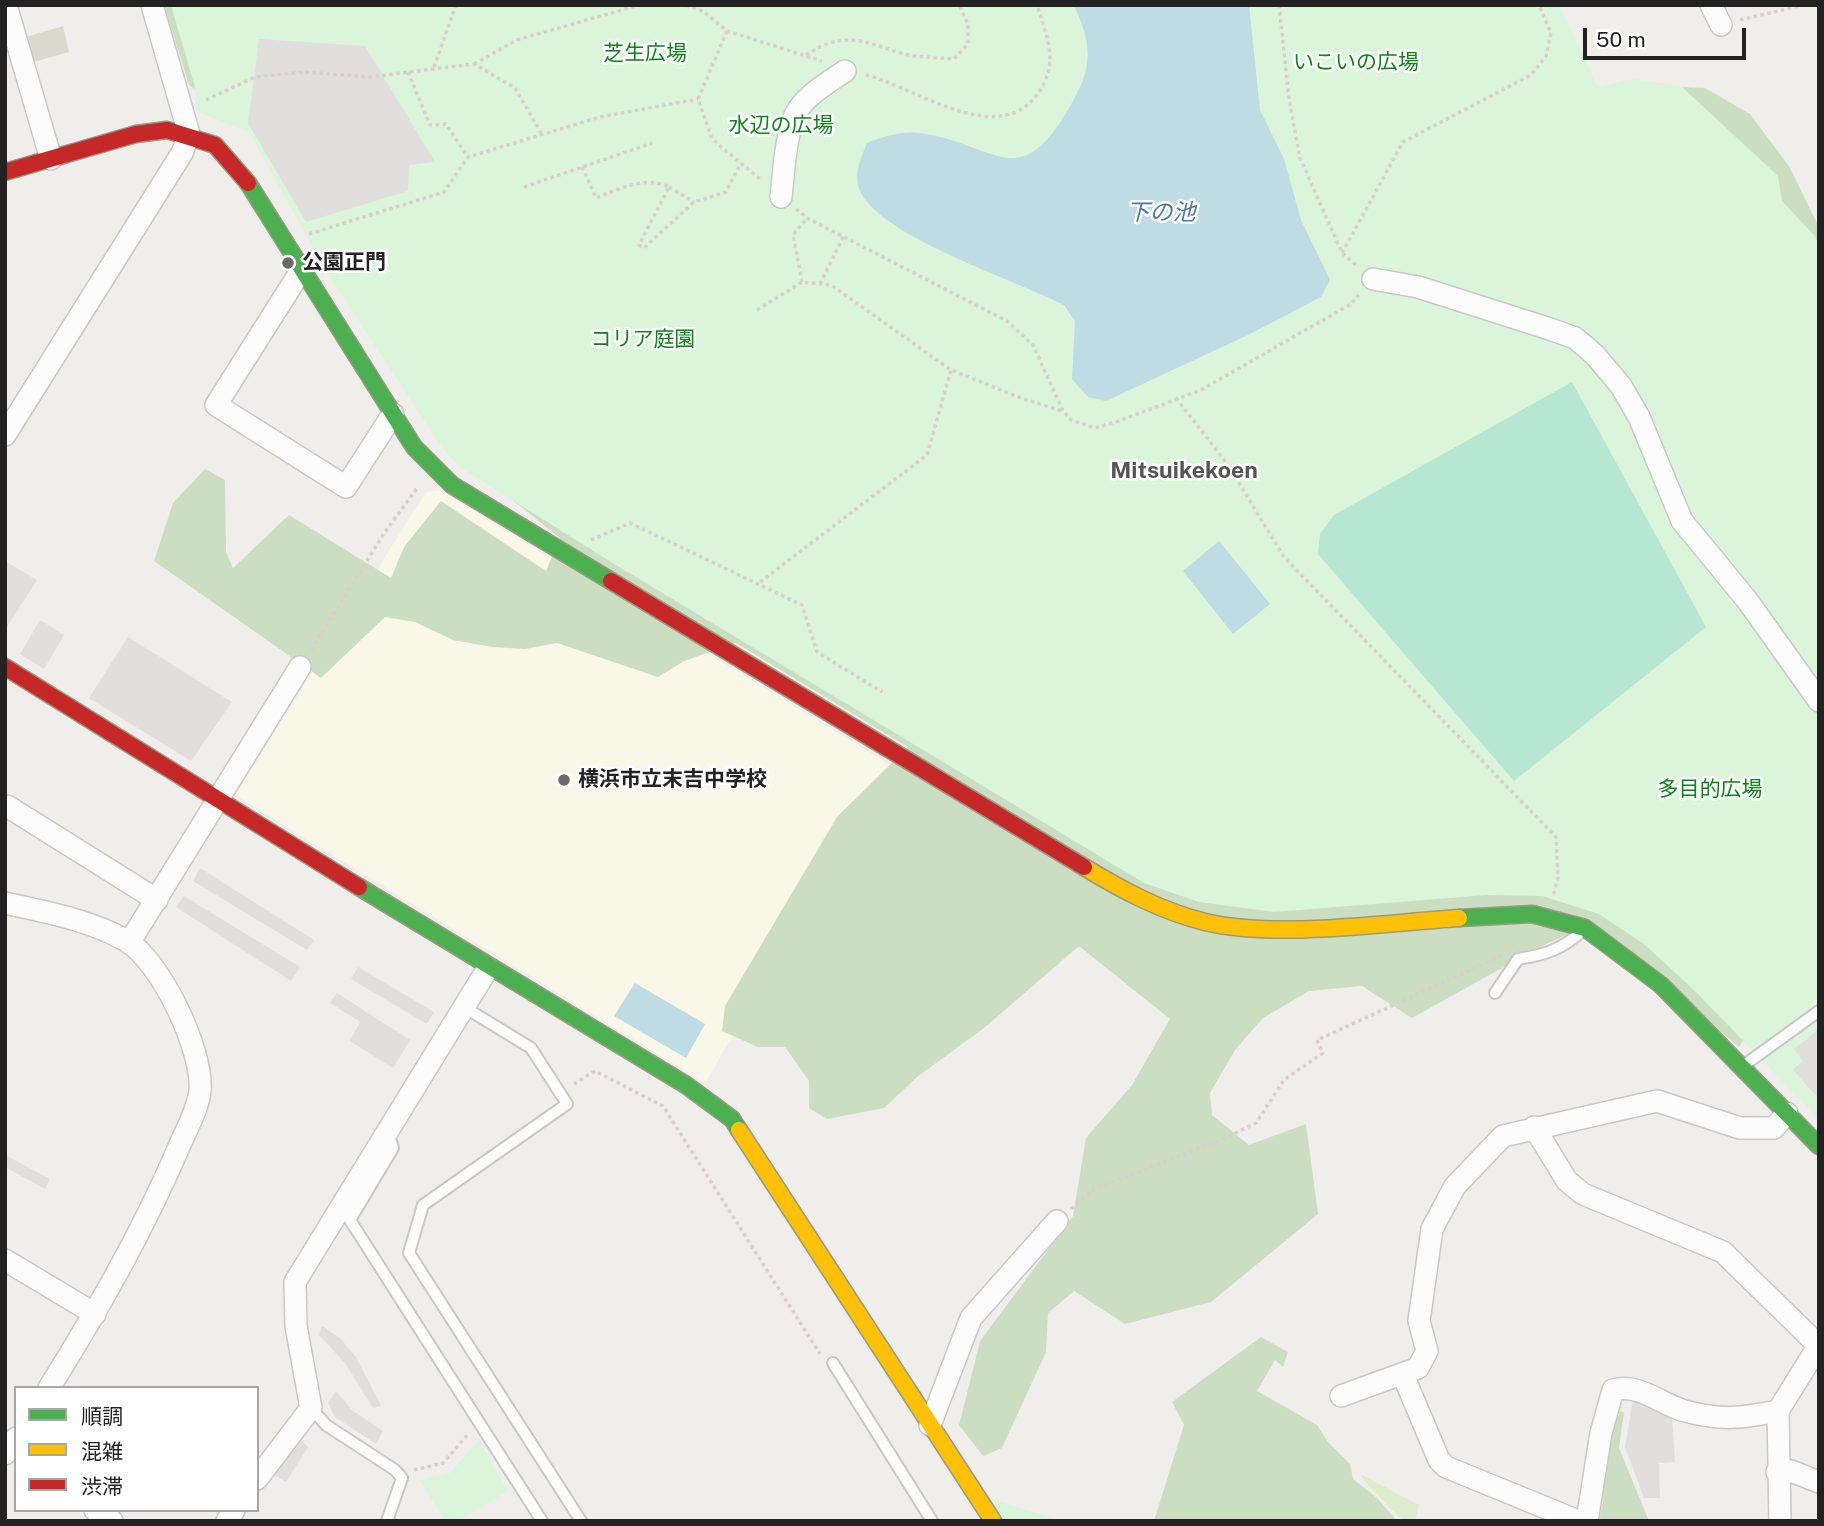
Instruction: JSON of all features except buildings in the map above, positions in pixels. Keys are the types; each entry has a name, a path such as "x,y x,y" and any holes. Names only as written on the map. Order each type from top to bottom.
{"street":[{"path":"6,5 51,159"},
{"path":"5,435 14,400 181,153 188,134 183,105 152,5"},
{"path":"1711,5 1721,25"},
{"path":"781,197 787,150 796,113 816,92 845,71"},
{"path":"5,172 136,134 167,130 188,134 215,145 246,180 393,414 432,467 452,485 1135,898 1205,922 1267,930 1483,916 1547,916 1585,928 1661,985 1819,1146"},
{"path":"302,269 216,405 346,487 393,414"},
{"path":"1373,279 1418,287 1550,329 1575,338 1595,355 1621,386 1639,417 1682,521 1747,600 1819,701"},
{"path":"5,667 218,802 686,1086 732,1119 993,1521"},
{"path":"129,943 300,667"},
{"path":"7,806 157,900"},
{"path":"5,903 68,917 129,943 160,978 182,1017 200,1067 200,1092 153,1207 95,1314 50,1386"},
{"path":"259,1476 310,1408 296,1326 295,1282 488,968"},
{"path":"1341,1396 1418,1368 1427,1351 1419,1321 1432,1229 1455,1186 1503,1136 1657,1101 1740,1128 1773,1128 1787,1113"},
{"path":"1534,1127 1567,1181 1583,1194 1723,1252 1819,1345 1778,1412 1777,1472 1780,1521"},
{"path":"930,1424 971,1318 1057,1222"},
{"path":"5,1260 95,1314"},
{"path":"1403,1375 1439,1460 1446,1467 1578,1521"},
{"path":"1587,1521 1601,1433 1613,1390 1628,1386 1683,1410 1733,1420 1778,1412"},
{"path":"1777,1472 1791,1471 1819,1482"}],"lane":[{"path":"1495,993 1518,959 1548,955 1585,928"},
{"path":"464,1007 531,1048 567,1104 423,1205 409,1253 581,1521"},
{"path":"1741,1068 1819,1011"},
{"path":"387,1129 393,1148 350,1220 542,1521"},
{"path":"833,1363 932,1521"},
{"path":"310,1408 326,1425 402,1478 387,1521"}],"path":[{"path":"434,67 456,5"},
{"path":"206,100 255,77 304,72 370,77 474,64 517,40 639,5"},
{"path":"686,5 703,11 727,31 806,55 845,71 885,80 976,117 1003,115 1027,107 1048,80 1050,48 1037,5"},
{"path":"703,11 705,5"},
{"path":"806,55 823,44 849,38 906,54 954,58 968,44 968,24 959,5"},
{"path":"727,31 698,99 712,139 807,218 1007,321 1033,345 1063,411 1071,420 1095,428 1201,390 1351,304 1373,279 1342,253 1300,158 1289,99 1279,5"},
{"path":"1342,253 1403,142 1531,75 1546,56 1550,33 1539,5"},
{"path":"1721,25 1803,5"},
{"path":"474,64 514,88 541,133"},
{"path":"408,71 430,125 446,124 468,157"},
{"path":"300,237 444,192 468,157 600,117 698,99"},
{"path":"524,187 652,143"},
{"path":"668,187 639,245 645,248 694,202 726,192 740,163"},
{"path":"582,167 596,198 626,186 662,184 694,202"},
{"path":"802,282 793,235 807,218"},
{"path":"820,284 843,237"},
{"path":"757,310 802,282 831,285 951,370 1021,398 1063,411"},
{"path":"760,583 928,455 951,370"},
{"path":"1176,398 1228,465 1284,557 1556,837 1558,878 1547,916"},
{"path":"300,667 385,532 432,467"},
{"path":"564,552 630,523 802,605 817,652 882,692"},
{"path":"1057,1222 1094,1189 1219,1142 1256,1123 1284,1080 1323,1053 1317,1040 1508,953 1518,959"},
{"path":"560,1092 595,1071 663,1106 824,1362 833,1363"},
{"path":"413,1470 443,1463 471,1432"}],"shaded area":[{"path":"63,26 69,52 30,63 26,37"},
{"path":"259,39 365,46 435,162 409,165 408,191 306,222 248,123"},
{"name":"横浜市立末吉中学校","path":"439,490 891,765 705,1083 235,795 426,492"},
{"path":"5,561 37,580 5,630"},
{"path":"40,620 64,635 44,669 20,654"},
{"path":"128,637 232,702 191,761 89,698"},
{"path":"200,868 314,940 307,950 193,881"},
{"path":"184,896 300,967 291,981 176,907"},
{"path":"358,967 434,1012 427,1024 351,979"},
{"path":"337,993 410,1040 393,1068 350,1041 360,1022 330,1003"},
{"path":"1819,1029 1819,1099 1793,1070 1803,1061 1794,1049"},
{"path":"5,1155 50,1179 45,1189 5,1167"},
{"path":"322,1326 340,1338 356,1357 381,1406 373,1408 345,1363 319,1335"},
{"path":"336,1391 352,1410 383,1431 376,1444 335,1417 328,1403"},
{"path":"1633,1399 1672,1417 1675,1462 1659,1463 1660,1498 1644,1498 1625,1447"},
{"path":"300,1439 308,1447 286,1482 274,1475"}],"green space":[{"path":"164,5 1559,5 1579,90 1639,86 1705,88 1750,114 1789,166 1819,227 1819,780 1327,591 1755,1023 1739,1047 1590,924 1540,947 1412,1018 1362,986 1309,991 1263,1018 1235,1050 1210,1093 1212,1115 1249,1145 1306,1124 1318,1214 1211,1302 1125,1324 1074,1291 1048,1313 1046,1352 1002,1448 983,1456 959,1425 980,1341 1073,1216 1086,1138 1132,1085 1170,1019 1079,946 984,1028 917,1077 884,1108 827,1119 809,1108 809,1081 785,1047 758,1047 722,1031 725,1006 837,817 908,747 736,643 684,661 658,677 557,643 525,649 492,647 453,640 415,622 385,617 321,678 154,561 173,503 205,469 225,480 226,552 233,568 289,515 391,578 404,547 441,501 546,571 560,538 460,458 486,204 232,115 189,85"},
{"path":"171,5 1559,5 1598,87 1633,79 1681,86 1778,176 1782,201 1814,235 1819,245 1819,1119 1696,992 1644,944 1599,914 1542,896 1487,895 1274,912 1199,902 1144,883 611,562 458,466 440,445 326,271 249,132 198,112 194,84"},
{"path":"1572,382 1706,627 1514,781 1318,554 1320,534 1334,515"},
{"path":"1261,1337 1288,1352 1283,1367 1275,1360 1257,1391 1317,1425 1328,1442 1350,1464 1353,1479 1377,1498 1397,1521 1154,1521 1184,1425 1172,1402"},
{"path":"1617,1411 1624,1412 1619,1448 1649,1521 1599,1521 1603,1501 1604,1444"},
{"path":"479,1440 508,1491 458,1521 446,1521 419,1480 450,1473"},
{"path":"1360,1474 1419,1505 1415,1521 1404,1521"},
{"path":"989,1498 1062,1521 1004,1521"}],"water":[{"name":"下の池","path":"1074,5 1249,5 1260,110 1284,159 1301,220 1330,280 1321,297 1248,335 1106,401 1088,397 1072,379 1075,321 1064,305 954,257 898,228 877,212 862,195 857,176 867,143 898,134 918,133 945,138 1005,158 1021,157 1037,149 1054,131 1073,101 1084,76 1087,42"},
{"path":"1219,541 1270,604 1233,634 1183,571"},
{"path":"635,983 705,1024 686,1058 614,1016"}],"traffic: fast":[{"path":"248,183 414,447 452,485 611,581"},
{"path":"359,887 686,1085 732,1119 739,1130"},
{"path":"1459,918 1532,914 1585,928 1661,985 1819,1146"}],"traffic: slow":[{"path":"1084,867 1157,906 1205,922 1233,927 1297,930 1459,918"},
{"path":"739,1130 993,1521"}],"traffic: jam":[{"path":"5,172 136,134 167,130 215,145 248,183"},
{"path":"611,581 1084,867"},
{"path":"5,667 359,887"}],"place":[{"name":"公園正門","path":"288,263"},
{"name":"横浜市立末吉中学校","path":"564,780"}],"district":[{"name":"Mitsuikekoen","path":"1184,471"}],"park label":[{"name":"芝生広場","path":"645,54"},
{"name":"いこいの広場","path":"1356,63"},
{"name":"水辺の広場","path":"781,126"},
{"name":"コリア庭園","path":"643,340"},
{"name":"多目的広場","path":"1710,790"}]}
